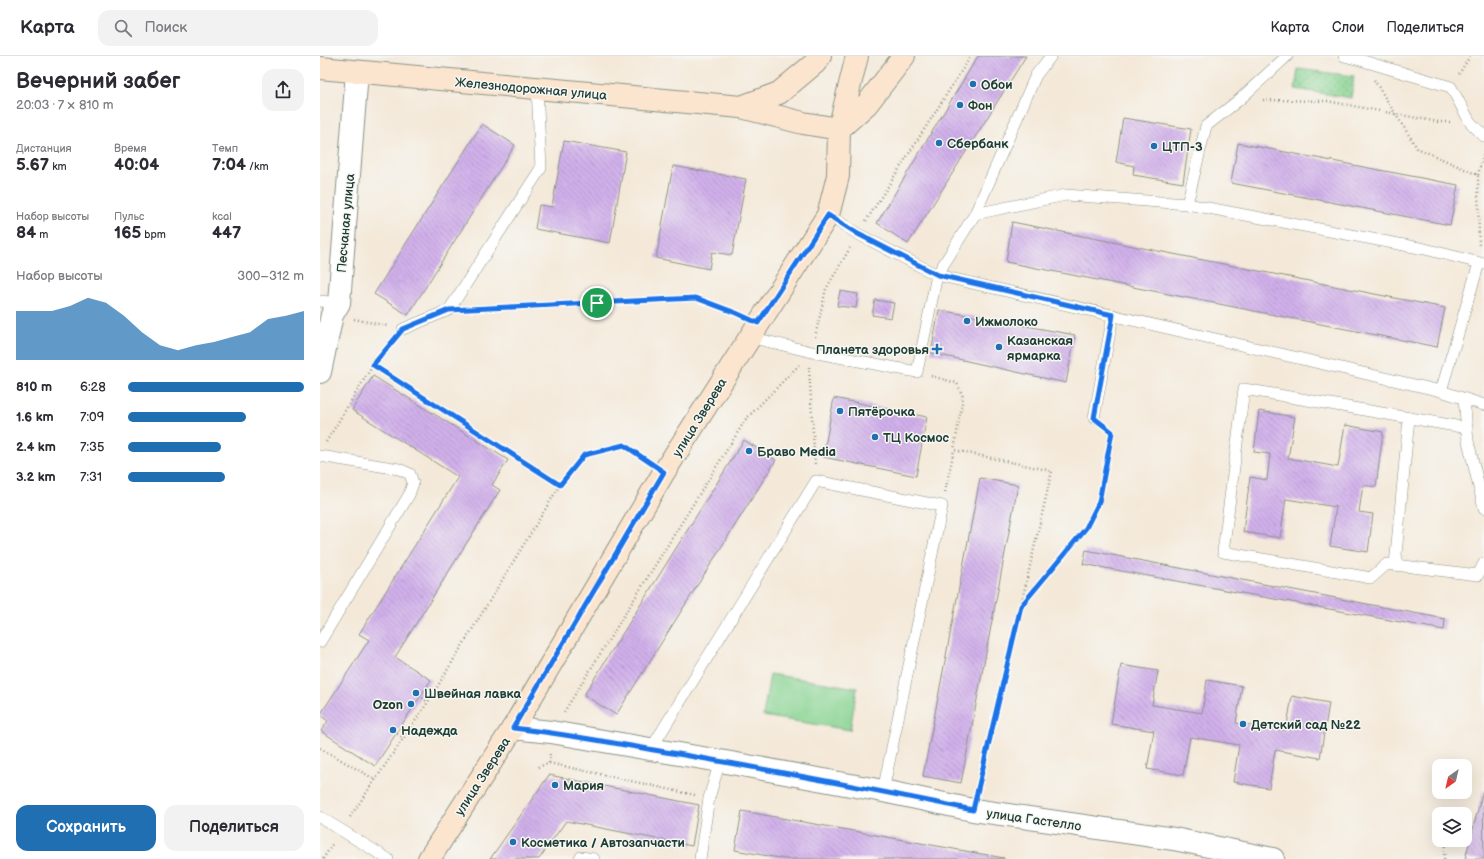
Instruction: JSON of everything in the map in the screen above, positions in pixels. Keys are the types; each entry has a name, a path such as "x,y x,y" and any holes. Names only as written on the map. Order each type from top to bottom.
{"main road":[{"path":"741,106 780,93 815,63 820,56"},
{"name":"улица Зверева","path":"429,859 513,728 664,472 828,215 838,176 839,129 857,56"},
{"path":"741,106 804,123 839,129 867,104 904,56"},
{"name":"Железнодорожная улица","path":"320,68 741,106"}],"street":[{"name":"Песчаная улица","path":"320,372 330,306 357,72"},
{"name":"улица Гастелло","path":"513,728 551,732 720,761 973,810 1174,839 1273,859"}],"lane":[{"path":"754,330 812,352 917,372 938,275 975,214 1036,75 1051,56"},
{"path":"1187,204 1206,126 1240,100 1287,56"},
{"path":"1344,56 1451,87 1470,122 1484,136"},
{"path":"403,329 449,310 541,168 537,88"},
{"path":"975,214 1066,195 1187,204 1425,249 1482,264 1441,391"},
{"path":"828,215 858,234 938,275 1441,391 1484,405"},
{"path":"1094,418 1113,315"},
{"path":"1467,428 1244,389 1223,552 1371,578 1387,564 1478,575 1484,563"},
{"path":"1464,399 1468,441 1484,508"},
{"path":"1395,565 1409,418"},
{"path":"320,642 409,494 413,483 410,474 400,469 322,451"},
{"path":"651,749 816,481 942,506 884,792"},
{"path":"700,859 709,798 720,761"},
{"path":"320,817 388,859"},
{"path":"580,859 581,857 594,859"}],"path":[{"path":"816,481 809,368 826,289 858,234 971,56"},
{"path":"1451,87 1470,56"},
{"path":"1360,60 1417,148 1478,176"},
{"path":"1240,100 1327,101 1438,122 1470,122"},
{"path":"1482,264 1478,176 1484,150"},
{"path":"449,310 696,298 736,313 754,330"},
{"path":"322,451 373,365 403,329 330,306"},
{"path":"551,732 746,419 812,352"},
{"path":"373,365 560,485"},
{"path":"917,372 957,383 963,397 942,506"},
{"path":"1021,606 1086,528 1099,502 1112,432 1094,418"},
{"path":"357,807 428,702 560,485 584,455 624,445 664,472"},
{"path":"954,450 1052,471 973,810"},
{"path":"422,698 428,702"},
{"path":"398,734 404,738"},
{"path":"320,748 376,780"},
{"path":"538,767 549,763 709,798"},
{"path":"1444,859 1445,847"}],"green space":[{"path":"1298,69 1354,76 1351,98 1295,89"},
{"path":"770,674 857,688 850,730 763,716"}],"building":[{"path":"978,56 1026,56 908,244 877,223"},
{"name":"ЦТП-3","path":"1123,118 1191,129 1183,183 1133,175 1134,166 1116,162"},
{"path":"482,124 515,145 408,315 374,294"},
{"path":"564,141 626,152 610,243 535,229 539,205 552,207"},
{"path":"1238,143 1458,185 1450,225 1231,183"},
{"path":"673,166 746,179 732,255 712,252 709,269 656,258"},
{"path":"1012,222 1445,308 1437,347 1006,262"},
{"path":"840,291 858,294 856,308 837,306"},
{"path":"875,300 894,303 891,318 872,315"},
{"path":"939,310 1075,335 1066,383 931,353"},
{"path":"373,376 508,460 492,485 500,490 395,657 431,680 375,766 321,731 328,721 320,715 369,640 359,634 458,477 352,410"},
{"name":"ТЦ Космос","path":"834,398 927,417 916,476 823,457"},
{"path":"1259,411 1295,417 1288,458 1338,467 1345,425 1383,432 1376,487 1363,485 1359,512 1373,514 1368,552 1330,546 1336,507 1286,499 1280,538 1243,532 1250,477 1267,480 1270,454 1254,452"},
{"path":"744,440 776,460 616,715 584,695"},
{"path":"980,478 1018,485 961,783 923,776"},
{"path":"1086,550 1445,619 1444,630 1083,564"},
{"path":"1121,665 1158,671 1152,705 1202,713 1207,680 1242,686 1236,723 1286,731 1292,696 1329,703 1320,758 1275,750 1269,788 1233,782 1239,745 1190,737 1183,775 1147,769 1154,731 1111,724"},
{"path":"549,775 699,805 692,846 566,821 539,859 490,859"},
{"path":"1483,790 1484,859 1465,859 1468,847 1472,847 1472,832"},
{"path":"742,811 1004,859 785,859 735,850"}],"place":[{"name":"Обои","path":"973,84"},
{"name":"Фон","path":"960,105"},
{"name":"Сбербанк","path":"939,143"},
{"name":"ЦТП-3","path":"1154,146"},
{"name":"Ижмолоко","path":"967,321"},
{"name":"Казанская ярмарка","path":"999,347"},
{"name":"Планета здоровья","path":"937,349"},
{"name":"Пятёрочка","path":"840,411"},
{"name":"ТЦ Космос","path":"875,437"},
{"name":"Браво Media","path":"749,451"},
{"name":"Швейная лавка","path":"416,693"},
{"name":"Ozon","path":"411,704"},
{"name":"Детский сад №22","path":"1243,724"},
{"name":"Надежда","path":"393,730"},
{"name":"Мария","path":"555,785"},
{"name":"Косметика / Автозапчасти","path":"513,842"}],"route":[{"path":"828,215 858,234 938,275 1113,315 1094,418 1112,432 1099,502 1086,528 1021,606 973,810 720,761 551,732 513,728 664,472 624,445 584,455 560,485 373,365 403,329 449,310 597,303 696,298 758,323 828,215"}]}
